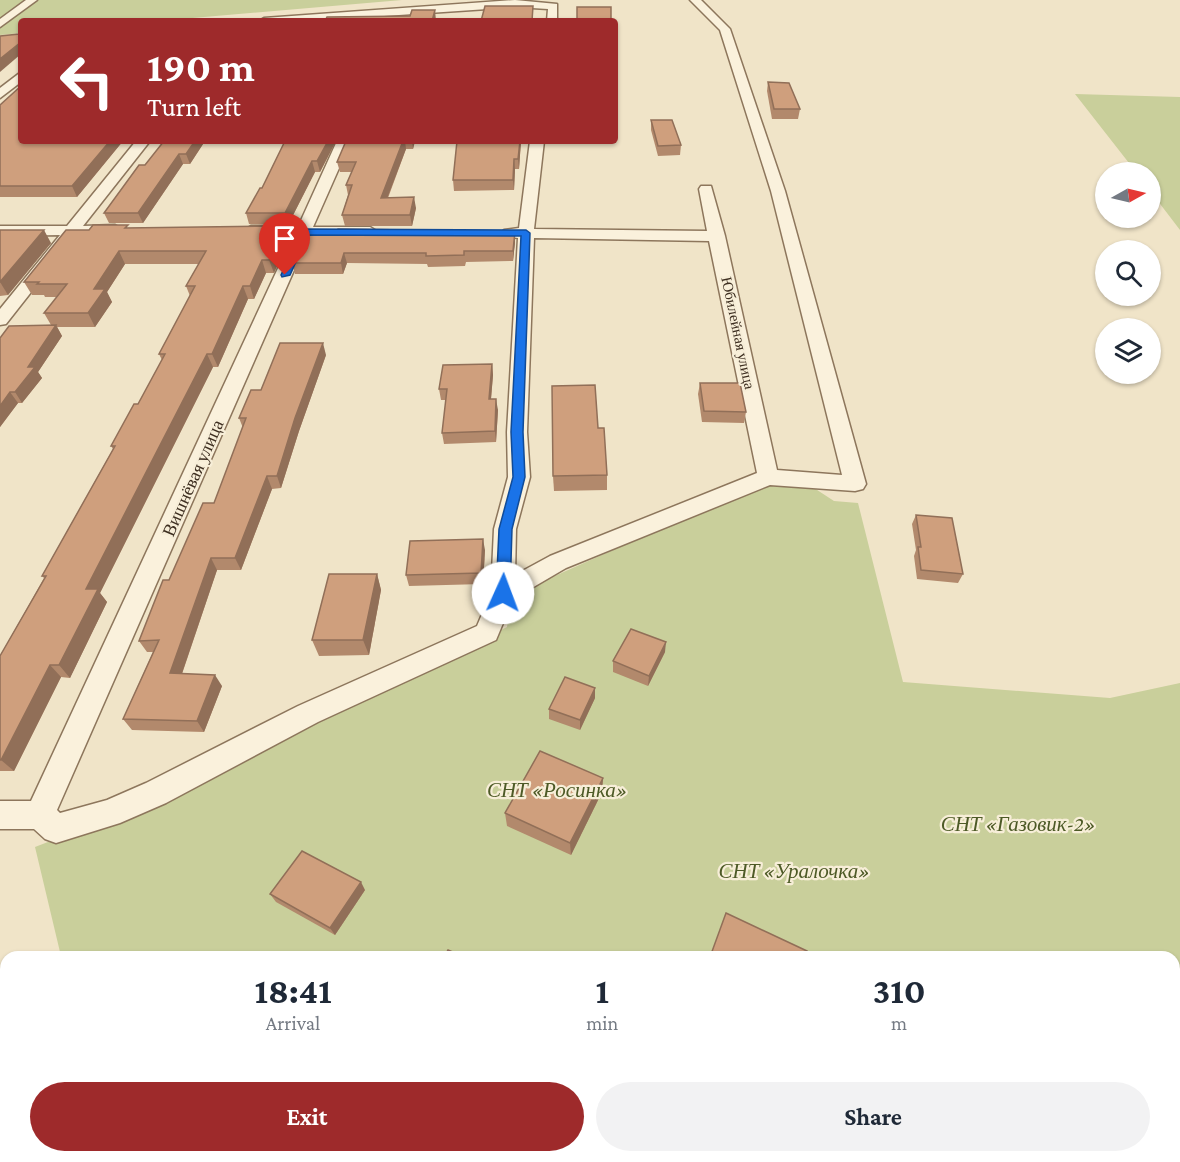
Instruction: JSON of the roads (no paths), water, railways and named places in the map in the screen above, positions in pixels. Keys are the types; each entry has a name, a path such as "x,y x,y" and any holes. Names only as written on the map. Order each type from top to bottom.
{"street":[{"path":"0,24 32,0"},
{"path":"503,593 558,562 768,477 855,484 778,191 725,29 695,0"},
{"path":"364,18 398,17 519,2 553,6 552,18"},
{"path":"0,94 18,79"},
{"path":"0,320 141,144"},
{"name":"Вишнёвая улица","path":"40,815 305,232 343,144"},
{"path":"0,815 40,815 56,829 110,813 308,714 457,649 487,633 503,593 505,529 519,477 517,432 526,233 537,144"},
{"name":"Юбилейная улица","path":"706,189 768,477"},
{"path":"0,231 131,230"},
{"path":"235,231 386,232"},
{"path":"491,233 717,236"}],"park label":[{"name":"СНТ «Росинка»","path":"557,790"},
{"name":"СНТ «Газовик-2»","path":"1018,824"},
{"name":"СНТ «Уралочка»","path":"794,871"}]}
